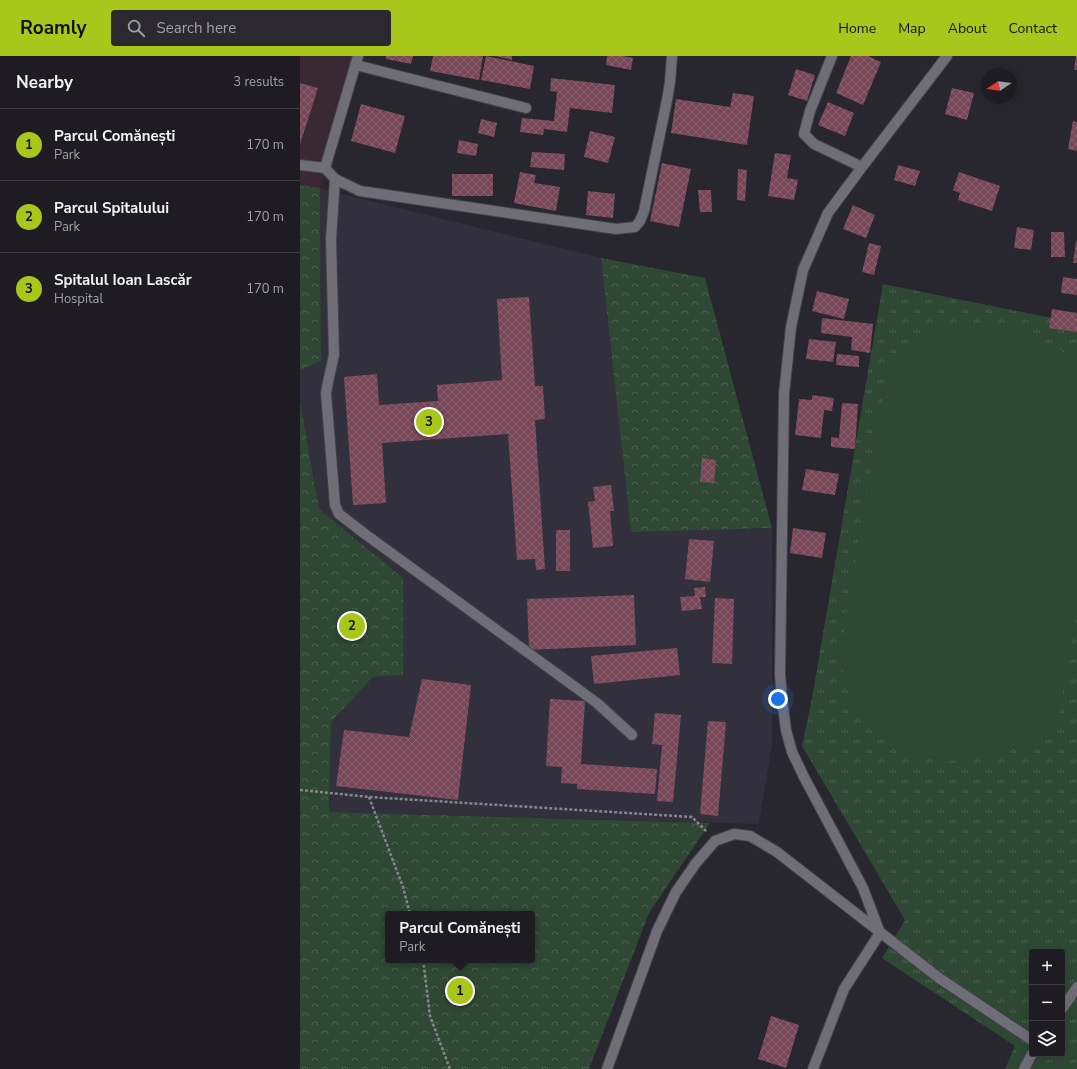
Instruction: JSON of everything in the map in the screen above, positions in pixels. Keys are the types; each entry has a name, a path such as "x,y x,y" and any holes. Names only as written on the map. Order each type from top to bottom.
{"street":[{"path":"300,165 325,168 335,179 360,191 616,229 635,227 640,221 644,211 667,100 672,56"},
{"path":"832,56 810,111 804,134 814,144 862,167"},
{"path":"880,933 863,888 792,752 786,730 780,674 784,394 790,327 803,270 828,213 947,56"},
{"path":"325,168 357,60 526,108"},
{"path":"335,179 331,239 334,355 326,393 334,504 339,514 597,703 632,735"},
{"path":"607,1069 656,931 676,892 696,863 715,840 734,834 750,836 777,852 938,978 1029,1038"},
{"path":"814,1069 844,989 880,933"},
{"path":"1065,1005 1077,987"},
{"path":"1024,1069 1030,1057"}],"path":[{"path":"300,790 369,797 692,817 715,840"},
{"path":"369,797 403,887 409,911"},
{"path":"423,963 430,1016 450,1069"}],"shaded area":[{"path":"300,56 358,56 320,188 300,185"},
{"path":"320,188 601,258 631,531 772,528 772,745 759,824 329,812 331,722 373,677 403,578 319,509 300,401 300,370 321,360"}],"green space":[{"path":"300,185 320,188 321,361 300,370"},
{"path":"601,258 705,278 772,528 631,532"},
{"path":"883,284 1077,323 1077,1069 1005,1069 1015,1046 882,958 905,920 802,746 812,698"},
{"path":"971,324 1012,328 1051,344 1077,361 1077,605 1059,716 1026,744 980,758 946,761 908,751 872,731 851,706 840,659 878,419 891,364 912,345 939,330"},
{"path":"300,401 319,509 403,578 403,675 373,677 331,722 329,812 710,823 649,913 589,1069 300,1069"}],"building":[{"path":"386,56 413,56 411,64 386,59"},
{"path":"433,56 483,56 479,80 430,71"},
{"path":"486,56 534,66 530,89 481,80"},
{"path":"495,56 512,56 512,60"},
{"path":"607,56 623,56 633,58 631,70 606,65"},
{"path":"851,56 868,56 881,62 863,105 836,93"},
{"path":"1076,56 1077,70 1074,70"},
{"path":"796,69 815,75 807,101 788,95"},
{"path":"551,78 615,85 612,113 570,108 567,132 544,129 543,135 520,132 522,118 554,121 557,92 550,91"},
{"path":"300,83 318,88 300,144"},
{"path":"952,88 974,93 967,120 945,114"},
{"path":"733,93 754,96 747,145 671,133 676,99 730,107"},
{"path":"828,102 854,113 845,136 818,125"},
{"path":"361,104 405,116 395,153 351,141"},
{"path":"481,119 497,123 494,137 478,133"},
{"path":"1073,121 1077,122 1077,151 1068,149"},
{"path":"590,131 615,137 608,163 584,157"},
{"path":"459,140 478,144 476,156 457,153"},
{"path":"532,152 565,154 564,170 530,167"},
{"path":"775,153 791,155 787,178 798,180 794,200 768,196"},
{"path":"662,163 691,169 679,227 650,221"},
{"path":"898,165 920,171 915,186 894,180"},
{"path":"738,169 747,170 745,201 737,200"},
{"path":"520,172 536,175 534,183 560,187 556,211 514,203"},
{"path":"959,172 1000,186 992,211 958,200 960,193 953,190"},
{"path":"452,174 493,174 493,196 452,196"},
{"path":"698,190 711,190 712,212 700,212"},
{"path":"588,191 615,194 613,218 586,215"},
{"path":"853,205 875,215 866,238 843,229"},
{"path":"1017,227 1034,230 1031,250 1014,248"},
{"path":"1051,232 1064,232 1065,257 1051,257"},
{"path":"1076,241 1077,263 1073,263"},
{"path":"869,243 881,246 874,275 862,272"},
{"path":"1063,277 1077,279 1077,295 1061,293"},
{"path":"817,291 849,299 844,319 812,311"},
{"path":"529,297 535,386 543,386 545,419 535,420 545,569 536,570 535,559 517,560 508,434 382,443 386,503 353,505 344,377 377,374 379,405 438,401 437,385 502,380 497,299"},
{"path":"1052,309 1077,313 1077,332 1049,328"},
{"path":"822,318 873,324 870,353 851,350 852,337 821,333"},
{"path":"809,339 836,342 833,362 806,359"},
{"path":"837,354 859,356 859,367 836,365"},
{"path":"812,395 834,398 832,411 824,410 821,438 795,435 799,399 812,400"},
{"path":"842,403 858,404 855,449 831,447 831,437 839,438"},
{"path":"702,458 716,460 714,483 700,482"},
{"path":"806,469 839,474 835,495 802,490"},
{"path":"611,485 614,511 610,511 613,546 593,548 588,502 595,501 593,487"},
{"path":"793,528 826,533 822,558 790,553"},
{"path":"556,530 570,530 570,571 556,571"},
{"path":"689,539 714,541 710,582 685,579"},
{"path":"705,587 706,597 700,597 702,609 682,611 680,597 695,596 694,588"},
{"path":"634,595 636,645 529,650 527,599"},
{"path":"715,598 734,599 732,664 712,663"},
{"path":"677,648 680,675 594,684 591,656"},
{"path":"422,679 471,685 458,800 336,786 344,730 409,737"},
{"path":"550,699 585,701 581,764 657,769 655,794 577,789 577,784 561,783 562,767 546,766"},
{"path":"655,713 681,715 673,802 657,801 662,745 652,744"},
{"path":"708,721 726,722 718,816 700,814"},
{"path":"771,1016 799,1025 786,1068 758,1059"}],"place":[{"name":"Spitalul Ioan Lascăr","path":"429,422"},
{"name":"Parcul Spitalului","path":"352,626"},
{"name":"Parcul Comănești","path":"460,991"}]}
